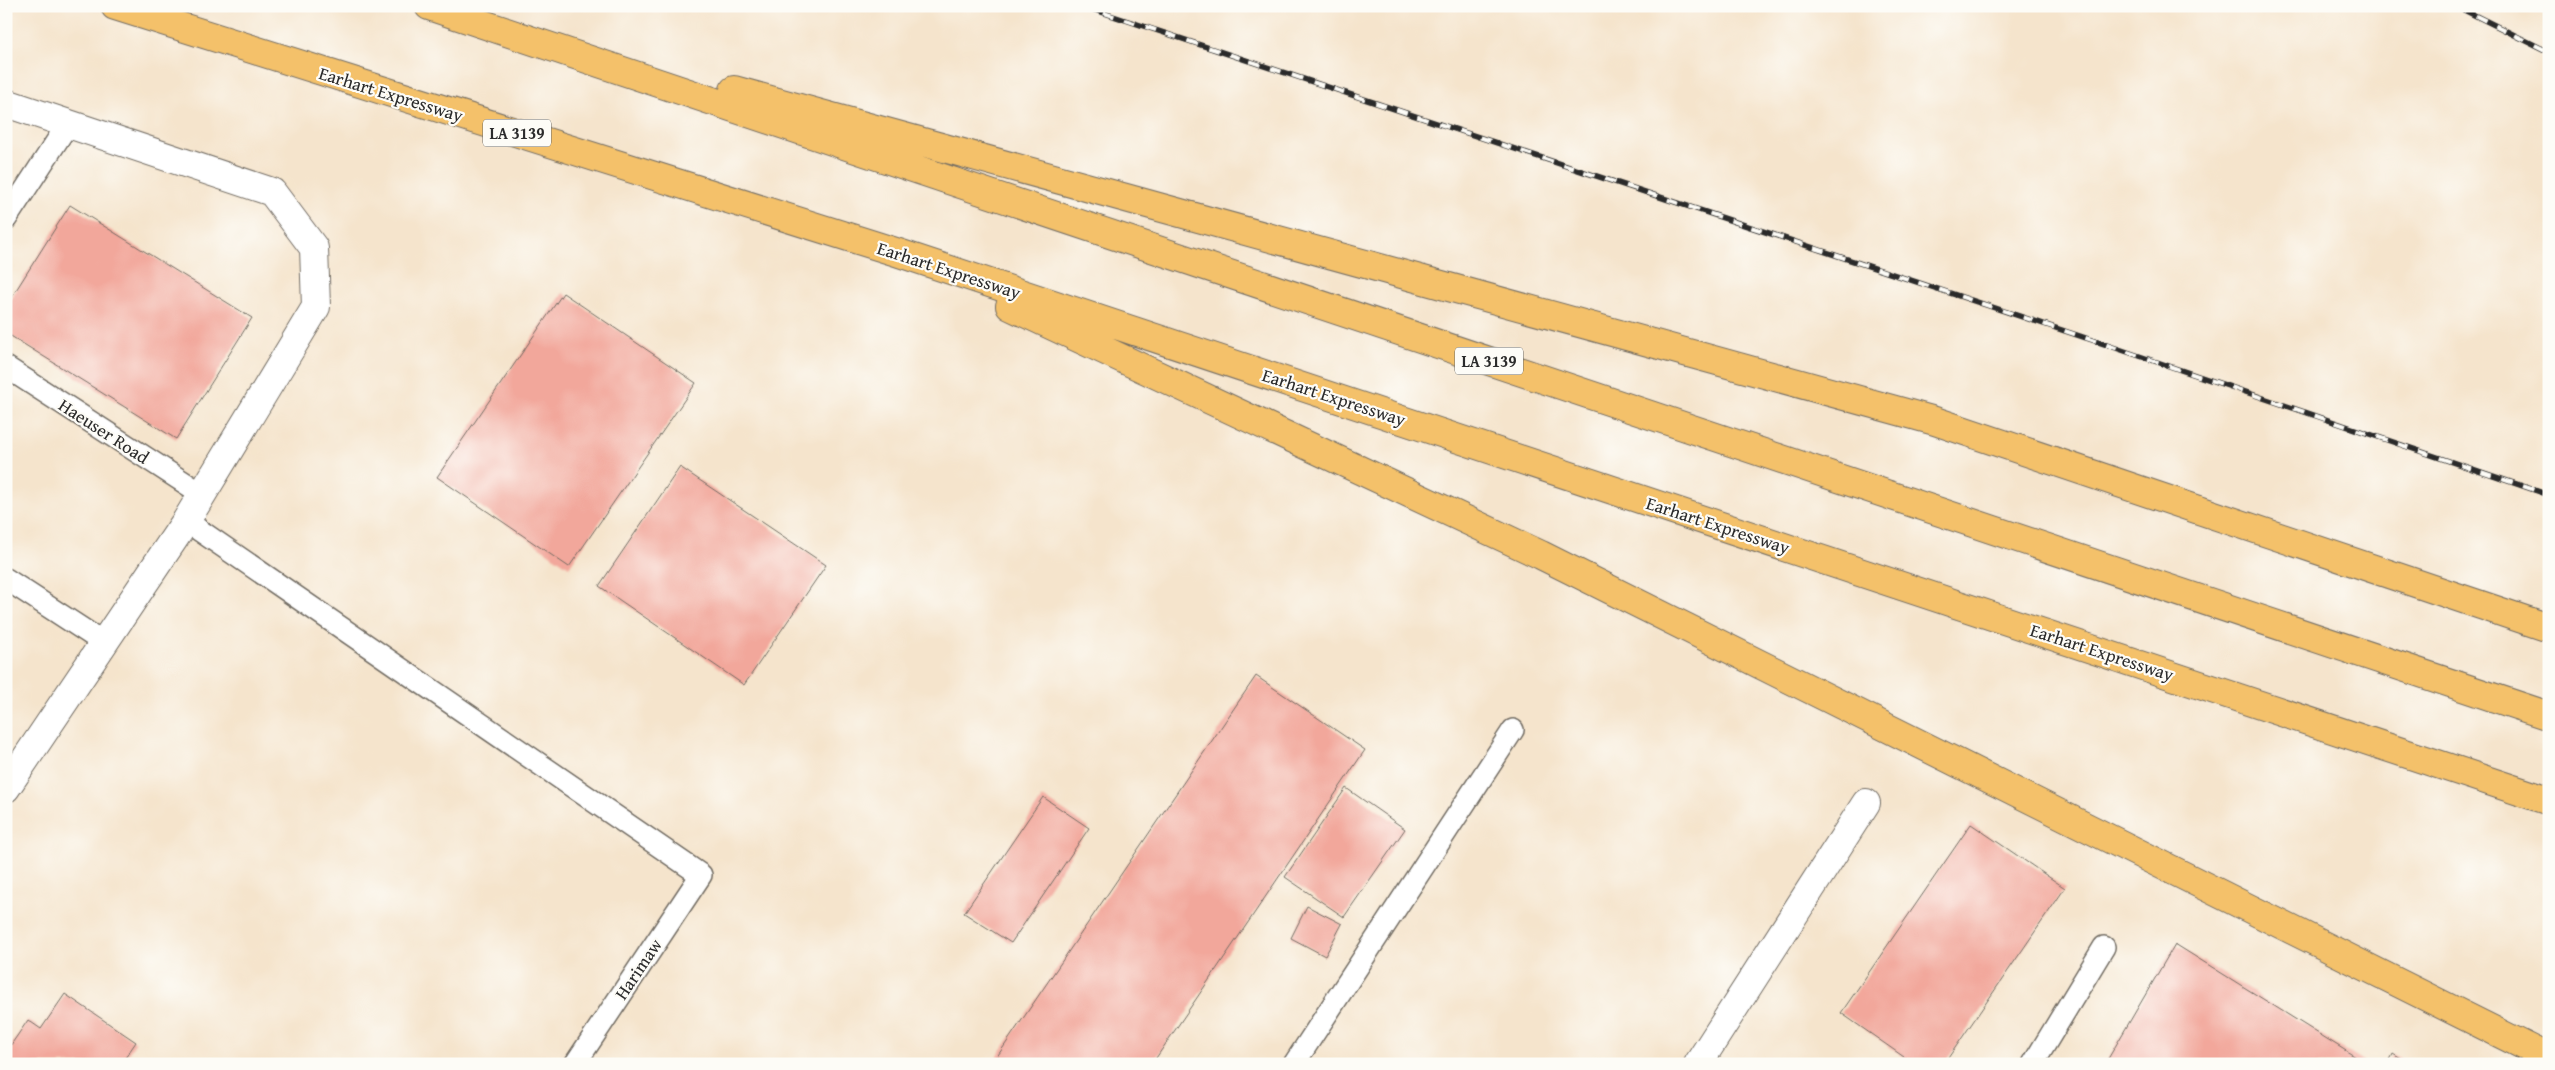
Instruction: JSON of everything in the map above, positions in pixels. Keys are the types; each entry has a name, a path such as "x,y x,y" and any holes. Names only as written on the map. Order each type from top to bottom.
{"highway":[{"name":"Earhart Expressway","path":"115,6 896,252 2549,800"},
{"path":"430,6 1935,421 2549,628"},
{"name":"LA 3139","path":"430,6 2549,716"},
{"path":"896,252 1541,554 2549,1058"}],"street":[{"path":"6,103 272,192 314,248 315,310 186,521 6,788"},
{"path":"1698,1064 1866,803"}],"lane":[{"path":"6,219 68,124"},
{"name":"Haeuser Road","path":"6,367 202,494"},
{"name":"Harimaw","path":"186,521 701,874 575,1064"},
{"path":"6,579 104,643"},
{"path":"1294,1064 1513,730"},
{"path":"2032,1064 2104,947"}],"building":[{"path":"70,205 252,318 176,439 6,333 6,306"},
{"path":"563,293 696,383 569,567 437,477"},
{"path":"680,467 826,565 744,685 599,586"},
{"path":"1256,676 1365,750 1152,1064 992,1064"},
{"path":"1346,788 1405,829 1344,917 1285,877"},
{"path":"1043,797 1089,828 1011,943 964,913"},
{"path":"1971,824 2065,888 1944,1064 1914,1064 1841,1013"},
{"path":"1307,906 1342,924 1325,956 1291,938"},
{"path":"2175,944 2367,1064 2105,1064"},
{"path":"65,994 136,1042 121,1064 6,1064 6,1052 28,1020 41,1029"},
{"path":"2393,1054 2409,1064 2388,1064"}],"railway":[{"path":"1083,6 2107,345 2549,495"},
{"path":"2456,6 2549,52"}]}
